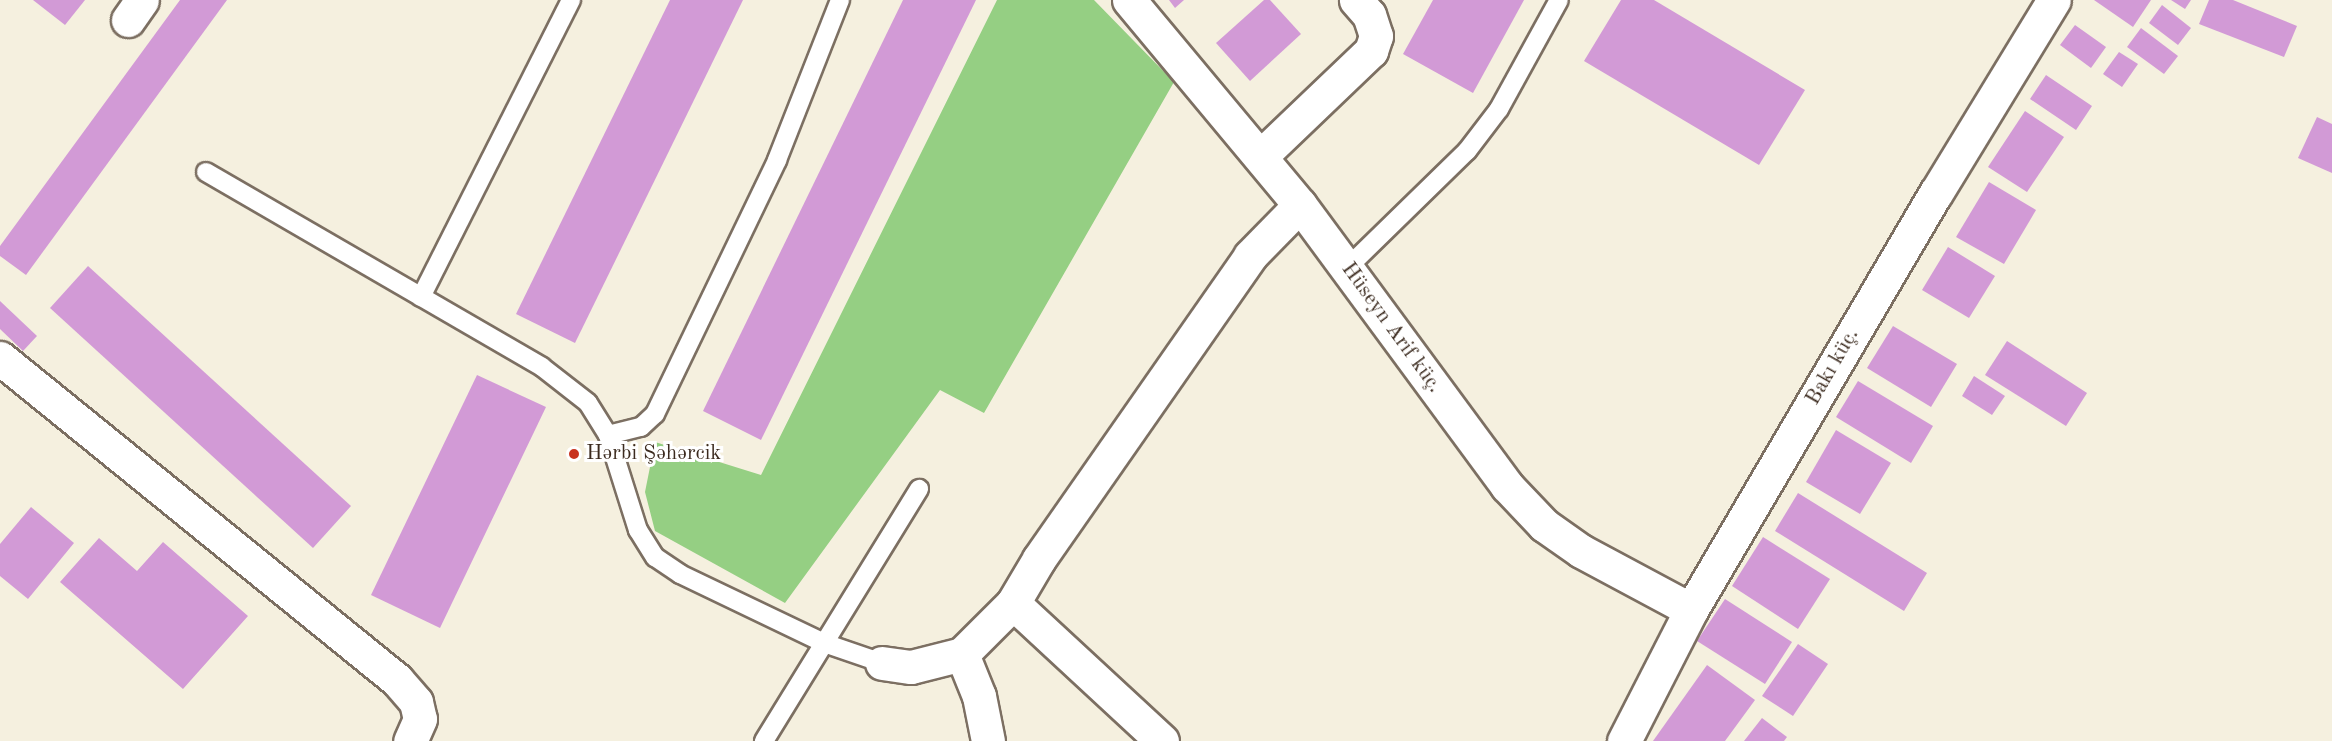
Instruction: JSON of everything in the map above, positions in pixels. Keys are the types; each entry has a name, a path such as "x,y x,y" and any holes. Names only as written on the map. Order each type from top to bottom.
{"street":[{"name":"Hüseyn Arif küç.","path":"1128,0 1262,155 1507,486 1544,525 1581,551 1691,610"},
{"path":"1262,155 1371,51 1377,36 1369,15 1356,0"},
{"name":"Bakı küç.","path":"1624,741 1691,610 1936,193 2054,0"},
{"path":"882,663 911,667 962,654 1013,603 1039,559 1250,256 1300,205"},
{"path":"0,358 397,680 416,702 420,719 410,741"},
{"path":"1013,603 1162,741"},
{"path":"962,654 980,696 988,741"}],"lane":[{"path":"421,297 571,0"},
{"path":"608,435 641,427 655,414 777,160 840,0"},
{"path":"1347,268 1467,151 1499,110 1558,0"},
{"path":"206,172 542,367 588,403 608,435 638,530 655,557 680,574 824,643 882,663"},
{"path":"764,741 919,489"}],"green space":[{"path":"997,0 1094,0 1174,82 984,413 940,390 785,603 655,531 645,492 655,442 761,475"}],"building":[{"path":"33,0 85,0 65,25"},
{"path":"180,0 227,0 26,275 0,256 0,246"},
{"path":"670,0 743,0 575,343 516,314"},
{"path":"903,0 976,0 761,440 703,411"},
{"path":"1169,0 1184,0 1175,8"},
{"path":"1264,0 1270,0 1301,34 1250,81 1216,43"},
{"path":"1433,0 1524,0 1473,93 1403,54"},
{"path":"1621,0 1654,0 1805,90 1759,165 1584,61"},
{"path":"2094,0 2151,0 2133,27"},
{"path":"2171,0 2191,0 2185,9"},
{"path":"2209,0 2233,0 2297,26 2284,57 2199,24"},
{"path":"2162,5 2191,28 2178,45 2149,23"},
{"path":"2075,25 2106,47 2091,68 2060,45"},
{"path":"2141,28 2178,56 2164,74 2127,47"},
{"path":"2119,52 2138,64 2122,87 2103,74"},
{"path":"2046,75 2092,106 2076,130 2030,99"},
{"path":"2025,111 2064,137 2027,192 1988,167"},
{"path":"2317,117 2332,124 2332,173 2298,158"},
{"path":"1989,182 2036,210 2004,264 1956,237"},
{"path":"1948,247 1995,276 1969,318 1922,290"},
{"path":"88,266 351,506 313,548 50,308"},
{"path":"0,301 37,336 23,351 0,329"},
{"path":"1893,326 1957,364 1931,407 1867,368"},
{"path":"2007,341 2087,393 2066,426 1985,375"},
{"path":"477,375 546,407 440,628 371,595"},
{"path":"1974,376 2005,396 1992,415 1962,396"},
{"path":"1858,381 1933,426 1911,463 1836,417"},
{"path":"1836,430 1891,463 1860,514 1806,482"},
{"path":"1798,493 1927,573 1904,611 1775,531"},
{"path":"31,507 74,543 28,599 0,576 0,544"},
{"path":"1763,537 1830,579 1798,629 1732,586"},
{"path":"99,538 137,571 163,542 248,616 183,689 60,582"},
{"path":"1725,599 1792,642 1765,684 1697,641"},
{"path":"1798,644 1828,664 1793,716 1762,696"},
{"path":"1707,665 1755,700 1725,741 1653,741"},
{"path":"1762,718 1787,737 1784,741 1744,741"}],"place":[{"name":"Hərbi Şəhərcik","path":"574,454"}]}
